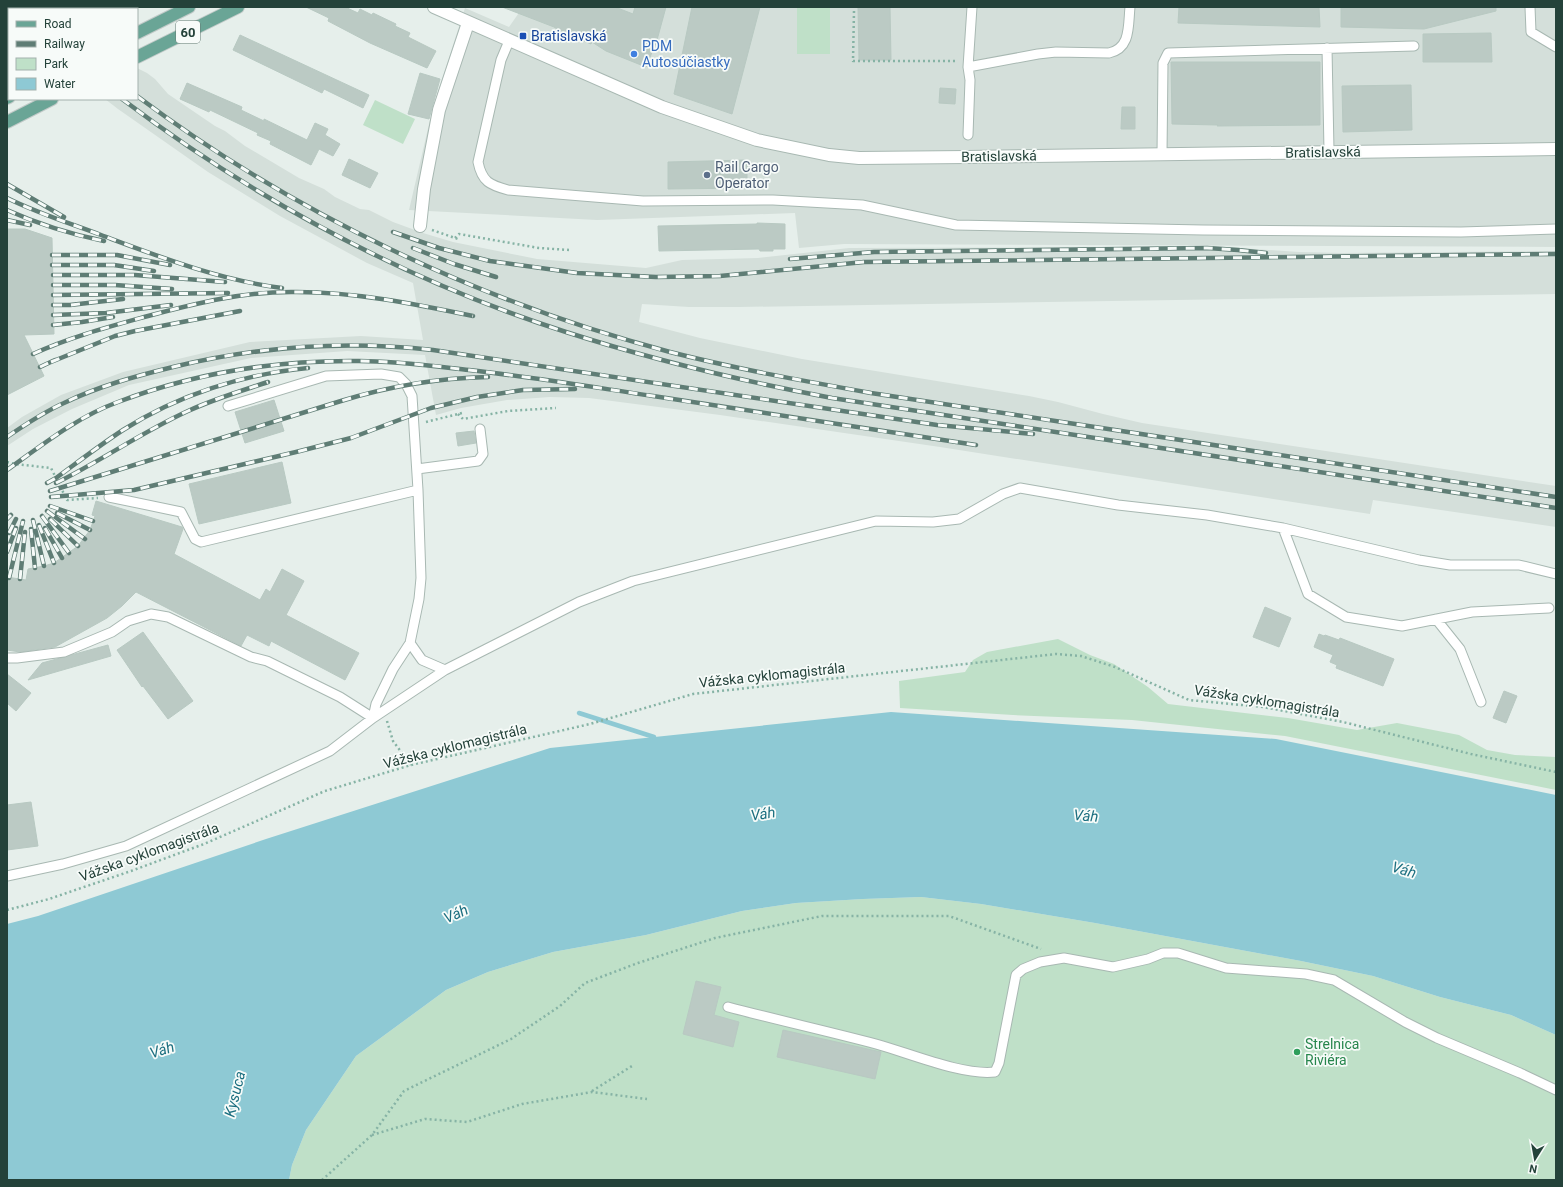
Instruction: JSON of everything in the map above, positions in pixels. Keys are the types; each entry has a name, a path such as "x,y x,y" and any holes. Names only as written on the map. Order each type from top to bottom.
{"main road":[{"name":"60","path":"138,32 189,7"},
{"name":"60","path":"138,57 238,7"},
{"path":"7,122 50,100"}],"street":[{"name":"Bratislavská","path":"434,7 662,107 758,140 829,155 867,158 1556,149"},
{"path":"420,226 424,189 439,110 468,23"}],"lane":[{"path":"968,135 970,80 968,67 972,7"},
{"path":"968,67 1056,52 1109,53 1117,51 1122,47 1128,31 1130,7"},
{"path":"1530,7 1531,32 1556,47"},
{"path":"509,41 501,60 478,162 480,171 488,183 508,190 643,201 773,200 862,205 956,225 1211,230 1461,232 1556,229"},
{"path":"1162,154 1163,63 1168,53 1414,46"},
{"path":"1327,48 1329,151"},
{"path":"228,406 326,376 381,374 399,377 406,384 412,396 418,490 419,599 410,643 393,669 376,704 374,718"},
{"path":"417,469 478,461 483,454 480,429"},
{"path":"7,876 63,864 126,846 330,751 374,718 445,670 579,602 633,581 876,521 933,522 959,519 1003,494 1020,488 1118,505 1207,515 1283,528 1427,562 1450,565 1519,565 1556,574"},
{"path":"109,497 181,512 195,539 201,542 418,490"},
{"path":"1283,528 1308,594 1346,618 1402,626 1472,612 1549,608"},
{"path":"7,658 64,652 112,632 128,621 151,614 168,617 251,657 267,661 340,697 374,718"},
{"path":"1436,620 1460,649 1481,702"},
{"path":"410,643 422,660 445,670"},
{"path":"728,1007 877,1044 936,1062 983,1073 995,1072 999,1062 1016,975 1023,969 1040,962 1064,958 1113,967 1148,959 1163,953 1178,953 1226,968 1306,974 1334,980 1418,1028 1556,1090"}],"path":[{"path":"854,11 853,61 959,61"},
{"path":"420,226 457,239 459,234 539,248 569,250"},
{"path":"458,414 463,420 508,411 556,408"},
{"path":"415,425 462,413"},
{"path":"7,462 52,468 67,500 109,497"},
{"name":"Vážska cyklomagistrála","path":"7,910 49,899 204,844 325,791 411,765 590,724 693,694 1056,654 1081,656 1115,667 1190,700 1263,707 1343,722 1471,754 1556,772"},
{"path":"385,711 393,741 411,765"},
{"path":"322,1180 372,1135 404,1091 511,1039 560,1006 585,983 715,938 822,916 949,916 1042,950"},
{"path":"592,1092 632,1066"},
{"path":"372,1135 425,1118 467,1122 522,1104 592,1092 647,1099"}],"shaded area":[{"path":"523,7 1556,7 1556,247 844,244 799,248 795,213 597,220 409,210 433,107 465,8 509,27"},
{"path":"138,68 155,79 168,94 215,126 225,131 245,146 299,178 324,189 335,197 360,209 369,210 393,222 453,242 537,259 646,268 682,260 758,258 849,248 1225,247 1299,252 1342,253 1556,251 1556,294 739,307 689,307 642,304 639,322 700,338 802,359 1029,396 1142,423 1556,486 1556,527 1373,500 1370,514 940,447 720,415 589,398 550,397 507,400 461,408 436,415 425,355 347,351 251,358 129,385 72,409 33,429 7,446 7,428 22,417 61,395 123,372 250,342 361,336 423,340 413,283 367,263 280,216 208,172 106,100 138,100"}],"green space":[{"path":"797,7 830,7 830,54 797,54"},
{"path":"375,100 415,119 403,144 363,125"},
{"path":"1058,639 1090,655 1114,664 1148,687 1168,704 1288,718 1357,730 1397,723 1459,735 1487,750 1515,755 1556,757 1556,790 1285,736 1132,720 900,708 899,681 965,672 973,660 987,652"},
{"path":"921,897 981,904 1095,923 1301,961 1373,976 1440,997 1511,1015 1556,1035 1556,1180 289,1180 292,1165 306,1130 356,1056 446,990 488,972 553,952 646,935 742,911 796,903"}],"water":[{"path":"891,712 1276,739 1556,795 1556,1035 1511,1015 1440,997 1373,976 1301,961 1095,923 981,904 921,897 796,903 742,911 646,935 553,952 488,972 446,990 356,1056 306,1130 292,1165 289,1180 7,1180 7,924 38,916 266,839 550,748"}],"building":[{"path":"306,7 345,7 358,13 360,9 372,15 373,13 396,24 395,26 410,33 408,37 436,51 427,68 370,43 328,21 329,18"},
{"path":"502,7 615,7 633,14 635,7 666,7 657,40 646,67 606,51 592,42 591,44 567,34 566,35 554,27"},
{"path":"692,7 760,7 732,114 674,94"},
{"path":"858,7 890,7 891,60 859,60"},
{"path":"1179,7 1319,7 1320,27 1178,23"},
{"path":"1341,7 1496,7 1496,11 1424,29 1341,27"},
{"path":"1491,33 1492,62 1423,62 1423,34"},
{"path":"240,35 369,95 363,108 324,89 322,93 233,50"},
{"path":"1171,62 1320,62 1320,125 1217,126 1218,125 1172,124"},
{"path":"420,73 440,79 429,119 408,114"},
{"path":"187,83 242,107 241,110 264,121 264,119 307,140 315,123 328,129 325,135 340,144 333,156 319,149 311,165 270,144 271,141 257,135 258,133 210,110 209,112 180,99"},
{"path":"1411,85 1412,130 1343,132 1342,86"},
{"path":"940,88 956,89 955,104 939,103"},
{"path":"1122,107 1135,107 1135,129 1121,129"},
{"path":"349,159 378,173 370,188 342,175"},
{"name":"Rail Cargo Operator","path":"747,160 747,188 668,189 668,162"},
{"path":"757,223 785,224 785,249 773,249 773,251 760,251 759,249 659,251 658,226"},
{"path":"7,229 25,229 52,238 54,334 24,335 44,376 7,395"},
{"path":"274,400 284,431 245,443 235,412"},
{"path":"474,431 476,443 458,446 456,433"},
{"path":"282,462 291,503 199,524 189,484"},
{"path":"96,501 182,527 183,529 174,554 260,600 266,589 270,592 282,569 304,581 286,615 359,653 345,680 271,641 269,646 247,635 241,646 136,592 107,618 55,647 20,652 7,650 7,577 26,580 28,569 54,563 78,546 90,530 95,516 92,515"},
{"path":"1265,607 1291,618 1279,647 1253,637"},
{"path":"143,632 193,701 168,719 143,686 142,687 117,650"},
{"path":"1319,634 1339,640 1340,638 1394,659 1383,686 1336,668 1337,665 1330,662 1333,655 1314,647"},
{"path":"108,645 111,656 28,680 42,663"},
{"path":"7,674 31,693 16,711 7,703"},
{"path":"1504,691 1517,696 1506,723 1493,718"},
{"path":"31,802 38,846 7,850 7,805"},
{"path":"696,981 721,987 714,1015 739,1022 733,1047 683,1034"},
{"path":"783,1030 881,1052 875,1079 777,1057"}],"waterway":[{"path":"579,713 654,737"}],"railway":[{"path":"138,97 198,139 260,179 325,216 391,250 459,280 528,307 598,331 670,352 745,369 871,393 1556,497"},
{"path":"123,100 173,136 279,204 391,262 448,288 507,311 566,332 632,352 731,377 832,398 1556,508"},
{"path":"7,184 64,217"},
{"path":"7,198 53,218 190,267 213,274 282,288"},
{"path":"7,210 54,228 104,241"},
{"path":"7,220 30,225"},
{"path":"393,232 439,248 490,261 577,273 656,277 720,276 864,262 1556,254"},
{"path":"413,248 454,264 496,277"},
{"path":"790,259 874,252 1207,248 1266,253"},
{"path":"52,255 117,255 170,265"},
{"path":"52,265 114,265 154,271"},
{"path":"53,275 135,275 225,282"},
{"path":"53,285 115,285 172,289"},
{"path":"33,354 75,337 104,328 203,302 278,292 363,296 473,316"},
{"path":"53,295 228,293"},
{"path":"53,305 70,305 123,299"},
{"path":"53,315 106,313 171,305"},
{"path":"51,362 115,336 240,311"},
{"path":"53,325 113,317"},
{"path":"7,437 35,418 77,397 131,378 173,367 238,354 335,345 367,345 433,350 937,425 1033,434"},
{"path":"40,367 55,360"},
{"path":"7,470 60,432 88,415 118,402 147,392 176,383 237,370 329,361 373,361 401,363 492,373 976,445"},
{"path":"47,483 123,430 166,406 212,388 235,381 259,375 308,368"},
{"path":"50,491 377,391 432,381 488,377"},
{"path":"56,483 171,419 218,399 268,382"},
{"path":"51,497 134,490 296,452 351,438 431,408 477,397 523,390 575,389"},
{"path":"50,506 93,521"},
{"path":"47,511 85,539"},
{"path":"57,513 90,530"},
{"path":"7,519 11,515"},
{"path":"42,516 69,553"},
{"path":"9,533 16,519"},
{"path":"50,519 78,546"},
{"path":"33,520 44,566"},
{"path":"9,578 23,521"},
{"path":"39,525 54,563"},
{"path":"7,552 16,528"},
{"path":"45,528 62,558"},
{"path":"31,529 35,568"},
{"path":"20,579 25,532"}],"place":[{"name":"Bratislavská","path":"523,36"},
{"name":"PDM Autosúčiastky","path":"634,54"},
{"name":"Rail Cargo Operator","path":"707,175"},
{"name":"Strelnica Riviéra","path":"1297,1052"}],"water label":[{"name":"Váh","path":"763,814"},
{"name":"Váh","path":"1086,816"},
{"name":"Váh","path":"1404,870"},
{"name":"Váh","path":"456,914"},
{"name":"Váh","path":"162,1050"},
{"name":"Kysuca","path":"235,1094"}]}
